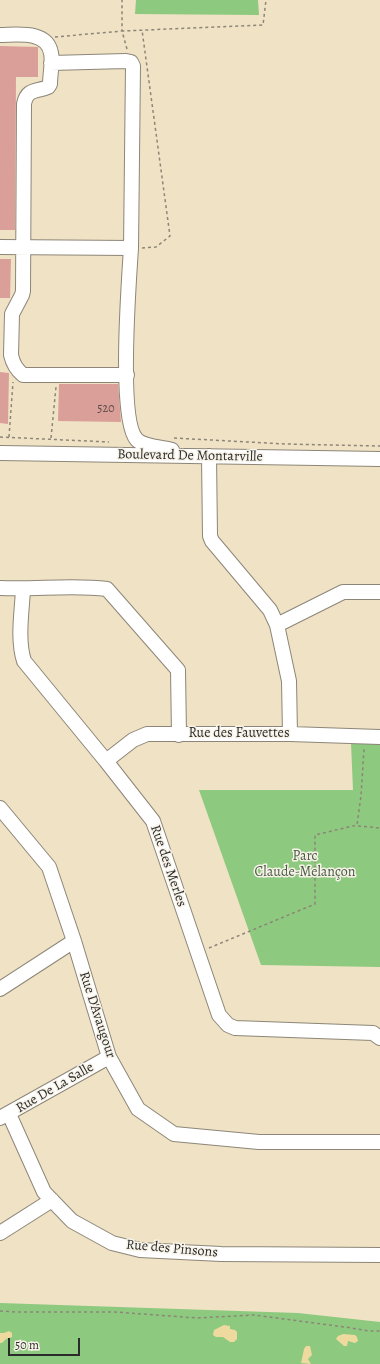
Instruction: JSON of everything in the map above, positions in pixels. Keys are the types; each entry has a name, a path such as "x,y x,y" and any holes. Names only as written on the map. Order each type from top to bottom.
{"street":[{"path":"0,35 40,38 48,45 52,54 50,84 48,87 29,93 25,100 22,295 12,314 11,355 14,366 23,375 127,375"},
{"path":"51,63 126,61 131,62 133,66 131,248 126,350 129,421 136,438 144,444 183,452 194,456"},
{"path":"0,247 131,248"},
{"name":"Boulevard De Montarville","path":"0,453 380,459"},
{"path":"209,456 210,536 212,541 270,610 277,624 289,681 290,734"},
{"path":"0,588 23,589 85,587 107,589 178,670 179,735"},
{"name":"Rue des Merles","path":"23,589 21,643 24,661 153,821 219,1015 228,1025 235,1028 373,1033 380,1038"},
{"path":"277,624 343,592 380,592"},
{"name":"Rue des Fauvettes","path":"106,761 133,740 147,734 290,734 380,737"},
{"name":"Rue D'Avaugour","path":"0,808 49,867 74,941 109,1057 138,1109 174,1134 259,1142 380,1142"},
{"path":"0,989 74,941"},
{"name":"Rue De La Salle","path":"5,1116 109,1057"},
{"name":"Rue des Pinsons","path":"5,1116 44,1192 72,1221 112,1243 140,1250 221,1254 380,1255"},
{"path":"0,1233 52,1200"}],"path":[{"path":"122,0 122,31 131,62"},
{"path":"40,38 122,31 263,25 266,0"},
{"path":"131,248 156,247 170,236 142,30"},
{"path":"9,437 14,366"},
{"path":"51,438 57,375"},
{"name":"Boulevard De Montarville","path":"0,437 51,438 112,442"},
{"name":"Boulevard De Montarville","path":"173,438 285,444 380,446"},
{"path":"357,826 361,796 364,737"},
{"path":"198,952 315,904 315,835 357,826 380,828"},
{"path":"0,1311 115,1312 197,1318 254,1315 369,1331 380,1331"}],"green space":[{"path":"136,0 258,0 259,15 135,14"},
{"name":"Parc Claude-Melançon","path":"351,743 380,744 380,967 261,965 199,790 353,790"},
{"path":"0,1303 298,1313 380,1322 380,1364 0,1364"}],"sand":[{"path":"224,1325 230,1326 230,1329 237,1332 237,1339 234,1342 230,1342 223,1337 216,1337 213,1335 214,1330"},
{"path":"9,1331 12,1333 12,1337 0,1343 0,1333"},
{"path":"343,1334 355,1335 358,1341 355,1343 348,1341 347,1346 344,1346 336,1339 338,1336"},
{"path":"306,1346 310,1346 312,1355 308,1359 311,1364 301,1363"}],"building":[{"path":"0,46 38,47 38,77 16,77 15,230 0,230"},
{"path":"0,259 11,259 10,298 0,298"},
{"path":"0,372 9,373 8,424 0,423"},
{"path":"59,384 118,384 121,422 58,421"}]}
